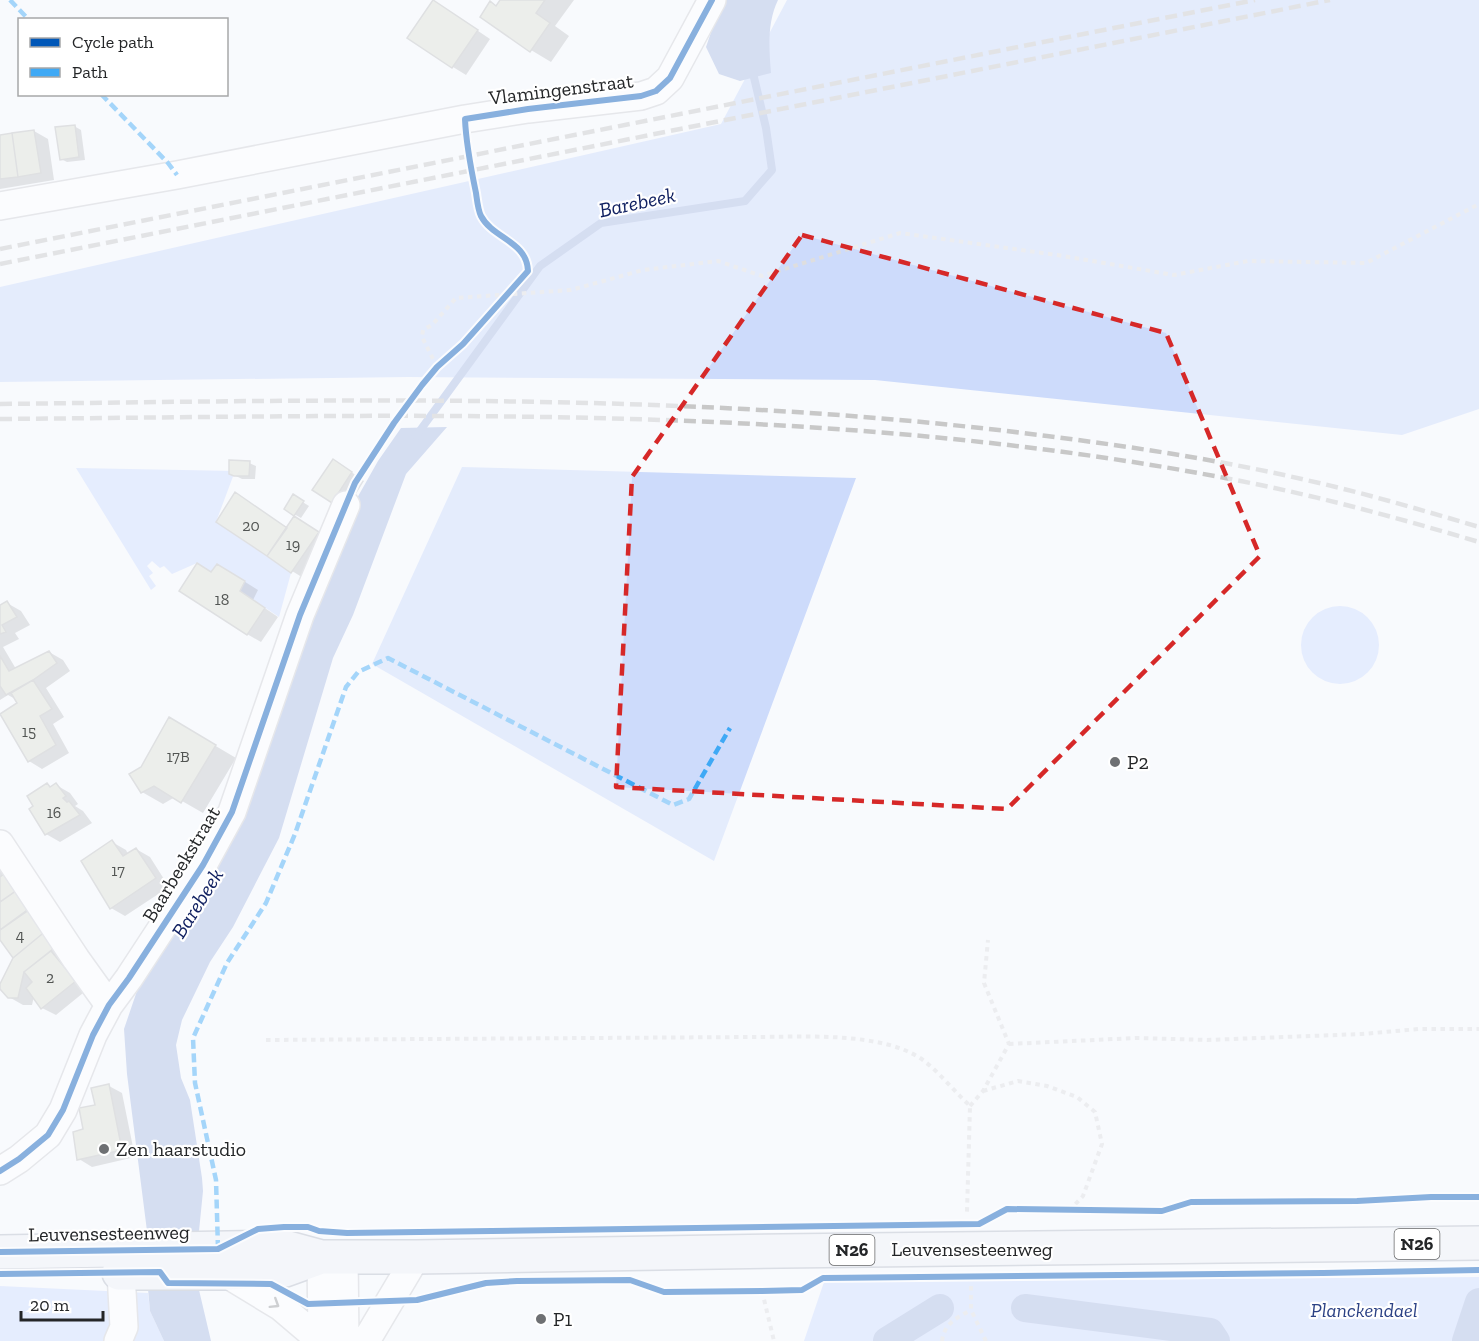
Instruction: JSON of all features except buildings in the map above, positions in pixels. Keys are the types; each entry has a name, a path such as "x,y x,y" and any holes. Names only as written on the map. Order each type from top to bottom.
{"main road":[{"name":"Leuvensesteenweg","path":"0,1252 285,1247 333,1257 416,1257 1479,1243"},
{"name":"Leuvensesteenweg","path":"0,1274 225,1274 285,1270 333,1257"}],"street":[{"name":"Vlamingenstraat","path":"0,206 177,176 486,116 641,96 656,91 670,78 712,0"},
{"name":"Baarbeekstraat","path":"0,1171 48,1135 63,1110 93,1035 109,1005 203,865 232,812 300,615 346,505"},
{"path":"0,844 109,1005"},
{"path":"322,1341 333,1257"},
{"path":"333,1257 345,1341"},
{"path":"366,1341 416,1257"},
{"path":"118,1341 124,1327 121,1273"},
{"path":"225,1274 281,1307 322,1341"}],"path":[{"path":"437,367 422,337 423,330 432,325 456,298 571,290 643,270 718,261 762,276 900,233 1057,255 1174,275 1248,261 1366,263 1479,204"},
{"path":"988,940 984,983 1009,1044"},
{"path":"1009,1044 1136,1038 1207,1040 1362,1034 1419,1029 1479,1029"},
{"path":"266,1040 766,1036 826,1037 881,1042 922,1060 970,1106"},
{"path":"967,1212 970,1106 984,1091 1009,1044"},
{"path":"984,1091 1018,1081 1047,1086 1077,1097 1095,1112 1102,1144 1083,1196 1070,1210"},
{"path":"1060,1210 1082,1210"},
{"path":"970,1286 970,1310 986,1341"},
{"path":"751,1291 772,1291"},
{"path":"762,1291 774,1341"},
{"path":"942,1341 943,1333 952,1320 970,1310"}],"highlighted area":[{"path":"802,235 1166,333 1260,556 1007,809 616,787 632,477"}],"green space":[{"path":"76,468 235,471 216,522 291,573 279,617 240,591 245,581 217,564 211,572 197,563 172,574 164,566 160,568 152,561 147,566 153,573 149,576 156,586 151,590"},
{"path":"1340,606 1355,609 1372,623 1379,645 1376,660 1362,677 1340,684 1325,681 1308,667 1301,645 1304,630 1318,613"},
{"name":"Planckendael","path":"1479,1277 1479,1341 804,1341 824,1282"},
{"path":"0,1286 148,1293 150,1311 164,1341 0,1341"}],"shaded area":[{"path":"787,0 1479,0 1479,409 1402,435 875,380 408,377 0,382 0,287 721,124"},
{"path":"462,467 856,478 714,861 372,664"}],"water":[{"path":"722,0 778,0 770,27 771,73 740,81 719,74 706,47"},
{"path":"447,427 406,474 353,615 333,658 279,838 233,927 210,962 182,1020 176,1045 181,1078 190,1100 202,1178 199,1231 147,1231 127,1074 124,1029 139,985 170,935 352,507 378,461 401,428"},
{"path":"148,1289 199,1290 211,1341 164,1341 150,1311"}],"waterway":[{"name":"Barebeek","path":"416,436 540,266 601,223 745,201 772,170 766,128 752,69"},
{"path":"1466,1341 1479,1302"},
{"path":"887,1341 940,1308"},
{"path":"1025,1308 1210,1332 1216,1341"}],"railway":[{"path":"0,249 1255,0"},
{"path":"0,264 1330,0"},
{"path":"0,404 262,401 524,402 786,411 1047,436 1177,455 1241,466 1349,490 1479,527"},
{"path":"0,419 307,416 614,418 768,425 921,436 1073,453 1225,478 1353,507 1479,542"}],"marked path":[{"path":"10,0 27,18"},
{"path":"103,96 177,175"},
{"path":"218,1249 216,1180 195,1083 193,1038 227,963 266,903 295,834 346,687 358,672 388,658 673,805 689,799 730,728"}],"cycle path":[{"path":"0,1171 48,1135 63,1110 93,1035 109,1005 203,865 232,812 300,615 355,483 422,385 437,367 463,344 528,271 522,253 486,224 480,214 466,138 465,119 641,96 656,91 670,78 712,0"},
{"path":"0,1252 218,1249 258,1229 284,1227 308,1227 319,1231 347,1233 979,1224 1007,1209 1162,1211 1191,1202 1357,1201 1479,1197"},
{"path":"0,1274 160,1272 168,1283 271,1284 308,1304 417,1300 486,1283 517,1281 630,1280 664,1292 762,1291 802,1290 823,1278 1479,1270"}],"place":[{"name":"P2","path":"1115,762"},
{"name":"Zen haarstudio","path":"104,1149"},
{"name":"P1","path":"541,1319"}]}
